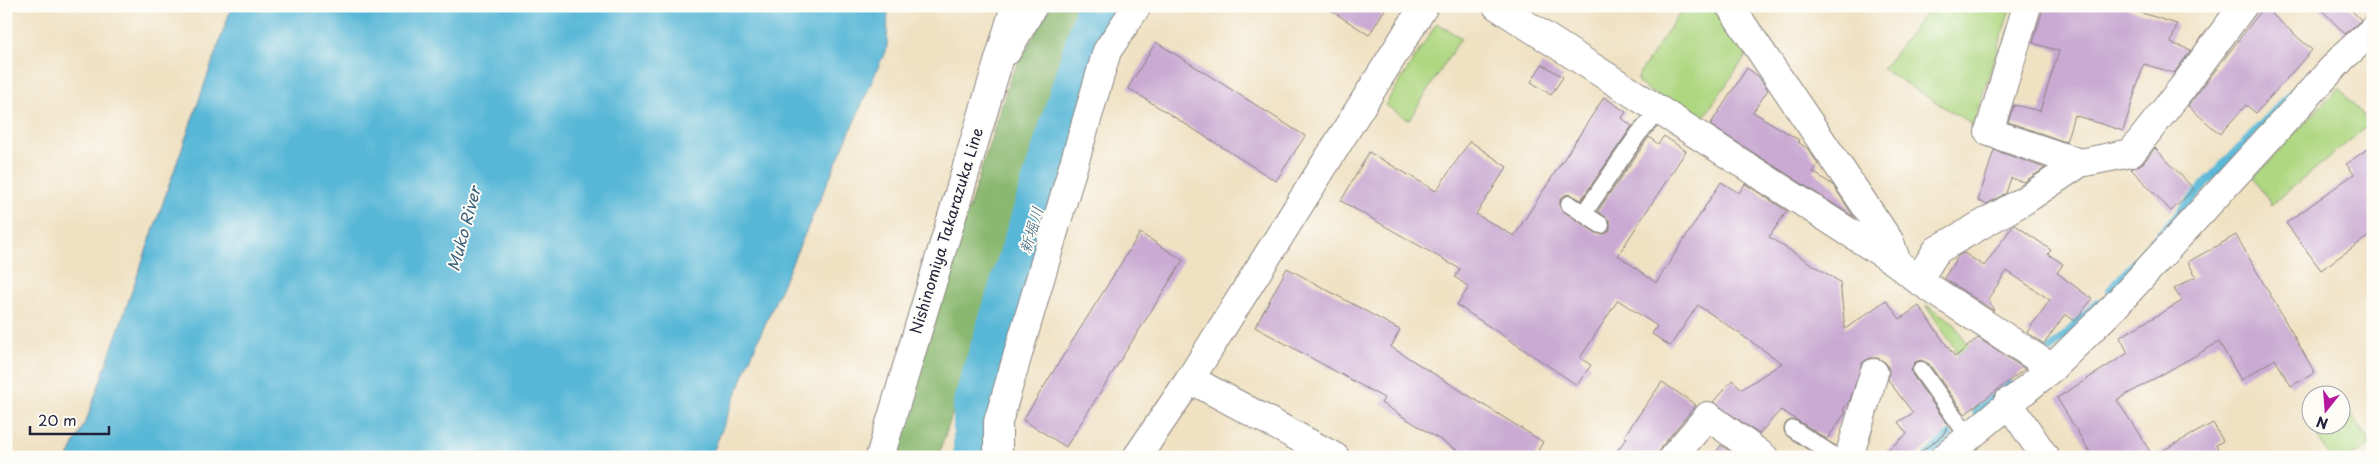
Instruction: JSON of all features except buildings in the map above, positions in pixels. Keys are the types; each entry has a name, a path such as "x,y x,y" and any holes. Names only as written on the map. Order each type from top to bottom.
{"street":[{"name":"Nishinomiya Takarazuka Line","path":"880,457 1015,6"},
{"path":"994,71 1033,6"},
{"path":"998,457 998,422 1107,51 1137,6"},
{"path":"1137,457 1190,379 1424,6"},
{"path":"1497,6 1659,112 1898,263 1918,280 2052,368"},
{"path":"1730,6 1890,242 1898,263"},
{"path":"2027,6 1989,132 2080,163"},
{"path":"1918,280 1937,250 2026,200 2080,163 2131,153 2183,87 2242,6"},
{"path":"1945,457 2008,402 2052,368 2113,308 2343,57 2373,30"},
{"path":"1849,457 1874,373"},
{"path":"1190,379 1335,457"},
{"path":"2008,402 2045,457"},
{"path":"1673,457 1708,416 1764,457"}],"lane":[{"path":"1584,213 1639,134 1659,112"},
{"path":"1569,204 1601,225"},
{"path":"1921,370 1968,436"},
{"path":"1793,429 1836,457"}],"green space":[{"path":"1051,6 1116,6 1064,77 938,457 890,457 1011,76"},
{"path":"1684,6 1721,6 1750,50 1699,124 1638,83 1638,76"},
{"path":"1932,6 2011,6 1973,125 1882,69"},
{"path":"1437,23 1461,38 1409,120 1385,105"},
{"path":"2339,87 2370,124 2271,205 2254,177"},
{"path":"1926,305 1954,323 1994,387 1984,393"},
{"path":"2352,415 2371,444 2351,457 2330,457 2316,436 2352,436"}],"water":[{"name":"Muko River","path":"232,6 888,6 887,47 752,354 711,457 68,457 88,416"}],"waterway":[{"name":"新堀川","path":"977,457 977,403 1101,6"},
{"path":"2363,24 2373,14"},
{"path":"2110,290 2210,178 2309,75"},
{"path":"2050,350 2097,303"},
{"path":"1976,412 2009,384"},
{"path":"1926,457 1949,435"}]}
